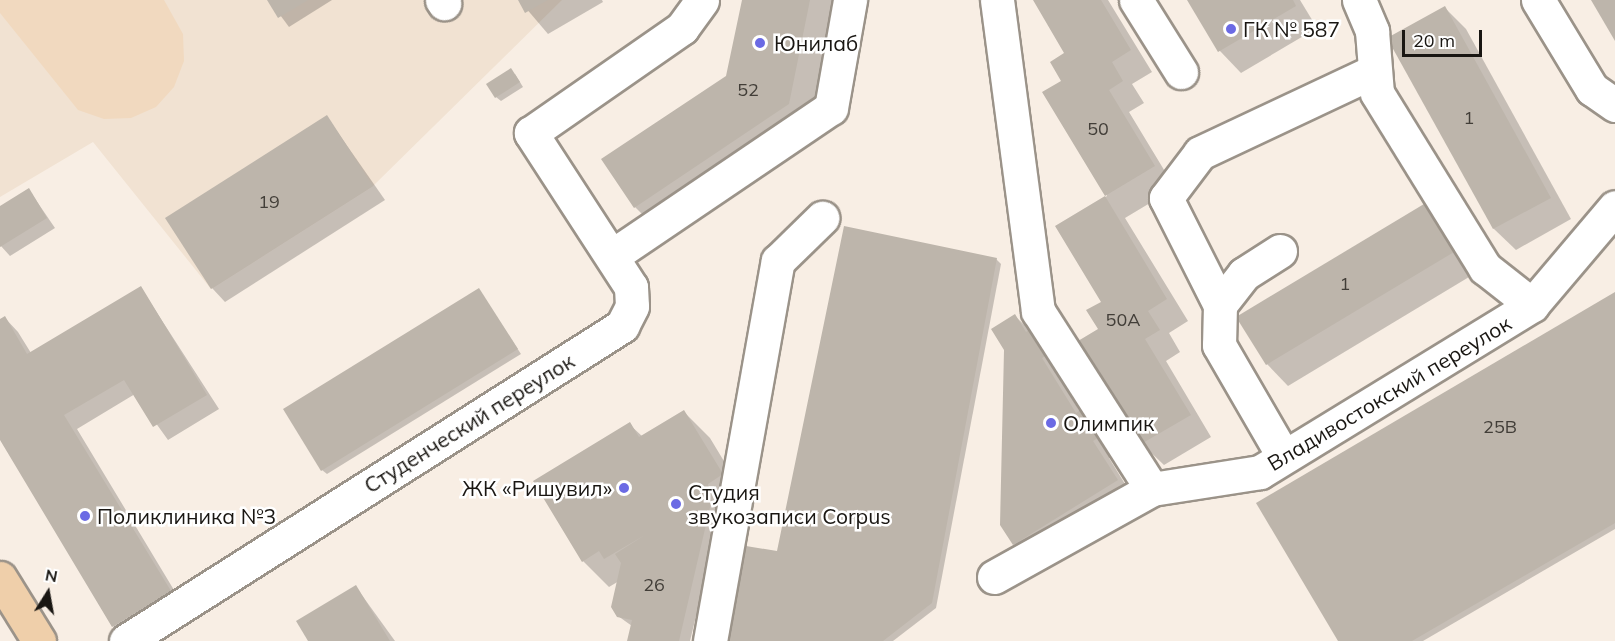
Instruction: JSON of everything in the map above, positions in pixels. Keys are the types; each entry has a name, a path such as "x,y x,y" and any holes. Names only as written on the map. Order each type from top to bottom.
{"main road":[{"path":"0,578 39,641"}],"street":[{"name":"Студенческий переулок","path":"126,641 622,326 632,306 631,287 531,133 682,28 702,0"},
{"path":"612,256 831,108 850,0"},
{"path":"997,0 1038,311 1152,489"},
{"path":"1136,0 1181,72"},
{"path":"1359,0 1372,31 1372,72 1377,93 1485,268 1532,305"},
{"path":"1538,0 1592,89 1615,105"},
{"path":"1284,457 1219,345 1220,305 1166,198 1200,153 1372,72"},
{"name":"Владивостокский переулок","path":"994,577 1152,489 1260,472 1532,305 1615,207"},
{"path":"710,641 778,261 822,218"},
{"path":"1220,305 1244,274 1280,251"}],"shaded area":[{"path":"0,0 562,0 373,186 211,289 93,142 0,197"},
{"path":"0,0 164,0 183,34 184,61 174,87 156,107 131,118 104,119 78,110 0,13"}],"building":[{"path":"267,0 308,0 278,18"},
{"path":"518,0 548,0 525,13"},
{"path":"742,0 810,0 789,104 634,208 601,159 726,76"},
{"path":"1033,0 1101,0 1131,50 1112,62 1123,81 1109,90 1155,166 1105,196 1042,92 1061,81 1050,62 1064,53"},
{"name":"ГК № 587","path":"1187,0 1293,0 1296,6 1218,52"},
{"path":"1591,0 1615,0 1615,41"},
{"path":"1445,6 1551,198 1493,229 1387,38"},
{"path":"511,68 520,82 495,98 486,84"},
{"path":"327,115 373,186 211,289 165,218"},
{"path":"29,188 47,218 0,247 0,206"},
{"path":"1105,196 1167,299 1148,311 1160,330 1145,339 1191,415 1141,444 1078,341 1098,329 1086,310 1101,302 1055,226"},
{"path":"1424,204 1454,252 1266,365 1236,317"},
{"path":"844,226 997,258 932,603 883,641 725,641 746,546 777,551"},
{"name":"Поликлиника №3","path":"141,286 207,395 153,427 124,380 64,415 171,591 112,627 0,440 0,319 5,316 27,354"},
{"path":"479,288 518,349 321,471 283,409"},
{"path":"1615,292 1615,523 1412,641 1338,641 1256,503"},
{"name":"Олимпик","path":"1015,314 1026,332 1037,325 1053,351 1042,358 1076,413 1088,405 1105,433 1093,441 1118,480 1013,545 1000,525 1004,350 991,329"},
{"name":"ЖК «Ришувил»","path":"684,410 723,474 708,484 711,503 679,641 627,641 632,620 617,617 611,607 621,563 615,554 645,535 604,559 599,551 582,562 533,481 630,422 639,437"},
{"path":"356,585 390,641 308,641 296,621"}],"place":[{"name":"ГК № 587","path":"1231,29"},
{"name":"Юнилаб","path":"760,43"},
{"name":"Олимпик","path":"1051,423"},
{"name":"ЖК «Ришувил»","path":"624,488"},
{"name":"Студия звукозаписи Corpus","path":"676,504"},
{"name":"Поликлиника №3","path":"85,516"}]}
